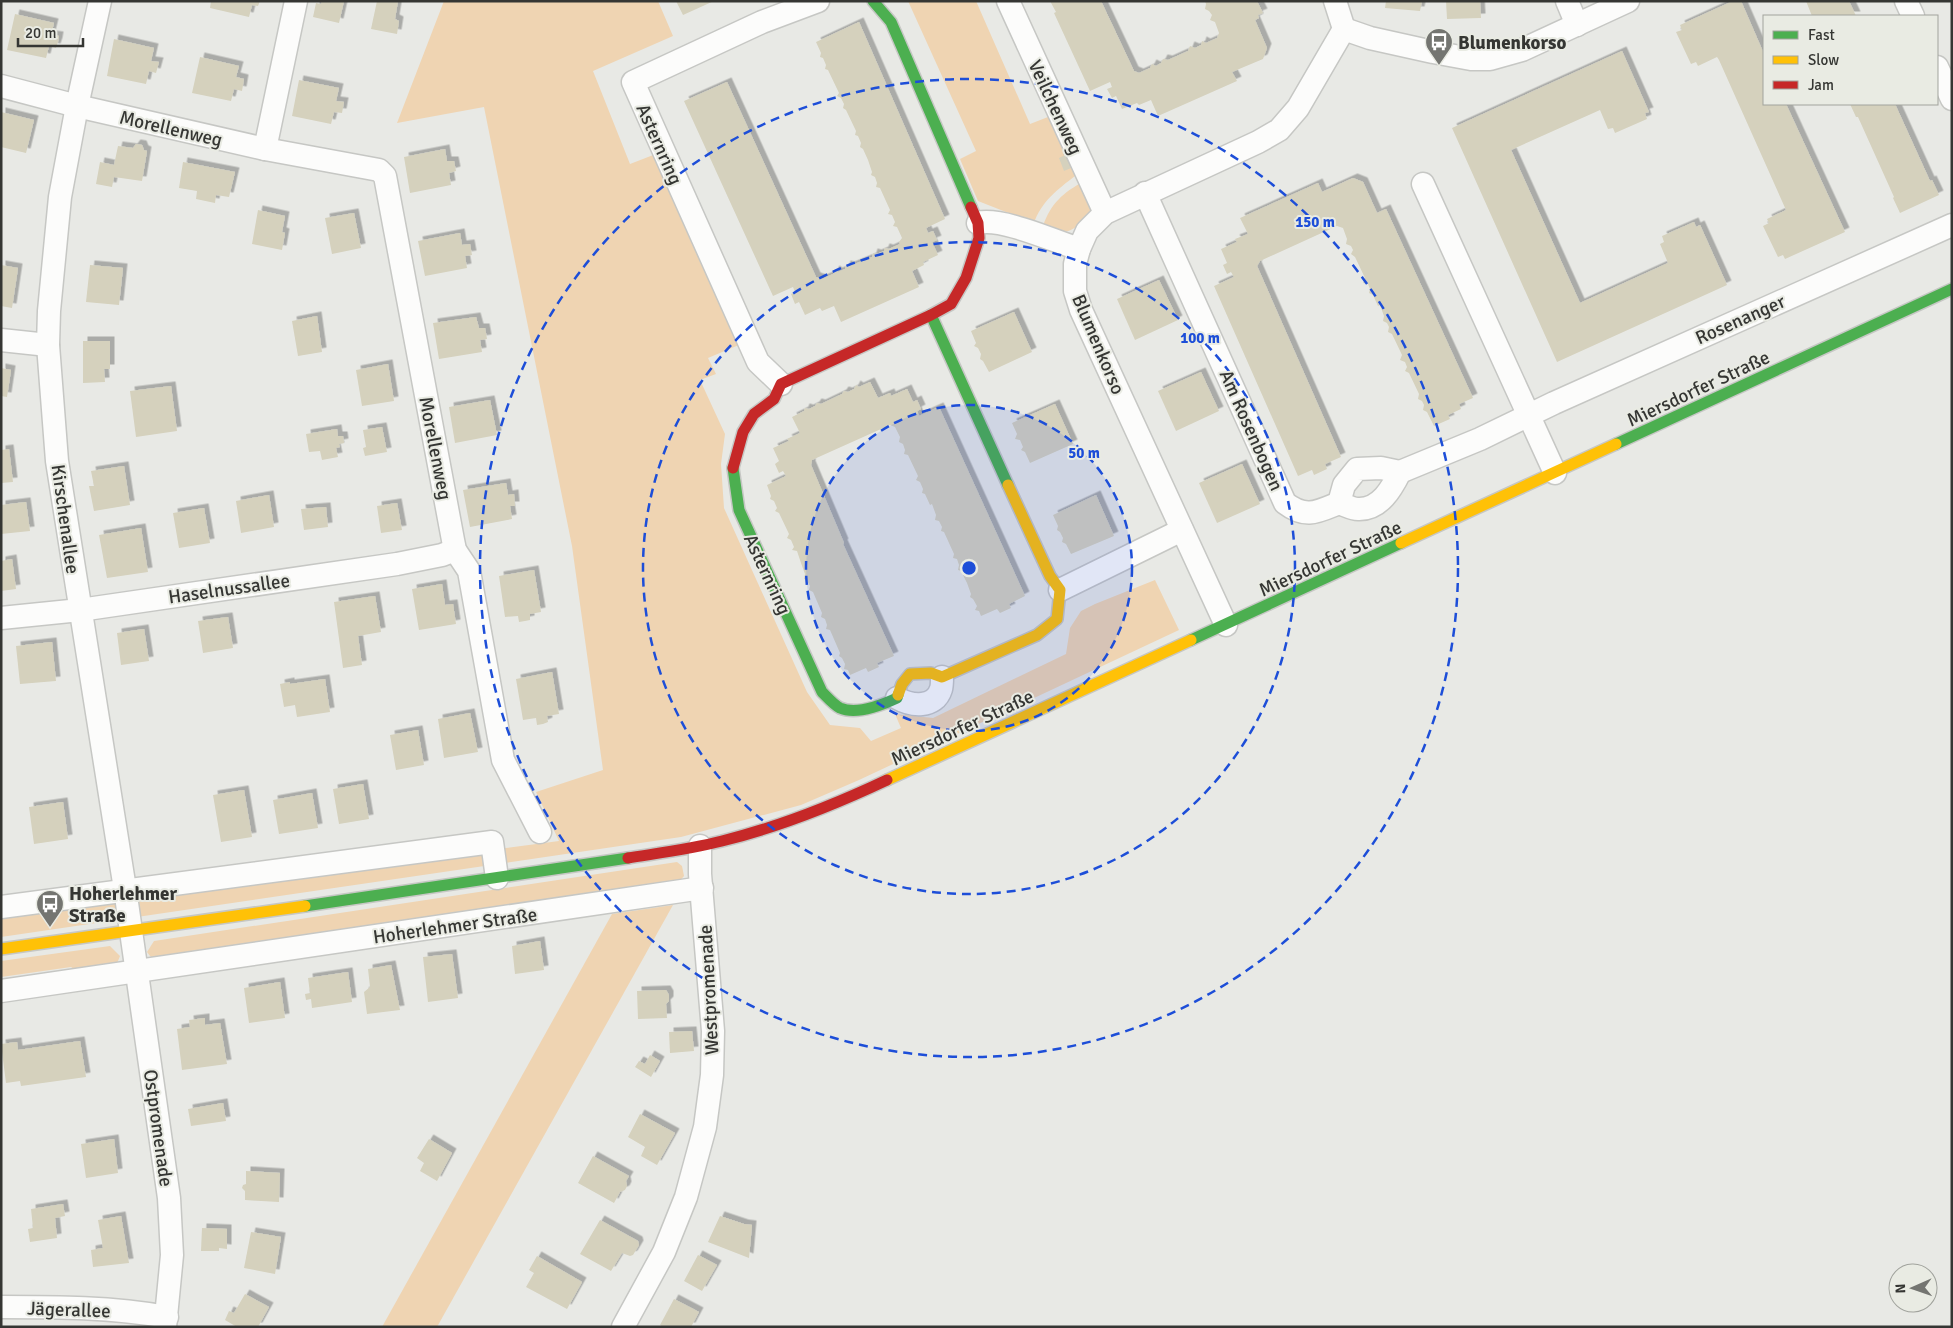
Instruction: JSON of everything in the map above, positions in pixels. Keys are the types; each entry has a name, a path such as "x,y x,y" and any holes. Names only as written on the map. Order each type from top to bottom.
{"street":[{"path":"76,106 100,1"},
{"path":"265,149 296,1"},
{"name":"Asternring","path":"818,1 762,22 633,82 758,362 781,384 774,399 754,414 743,432 733,465 739,510 822,692 840,708 864,710 898,698 907,703 923,705 935,699 942,690 942,677 1037,635 1057,619 1060,590"},
{"path":"781,384 931,316 951,304 966,278 979,238 978,223 891,22 873,1"},
{"name":"Veilchenweg","path":"1008,1 1105,213"},
{"path":"1335,1 1344,29 1370,38 1472,59 1490,59 1509,55 1628,1"},
{"path":"1567,1 1577,25"},
{"path":"1906,1 1913,15"},
{"name":"Blumenkorso","path":"1226,625 1081,310 1074,291 1075,264 1078,249 1087,231 1105,213 1258,142 1279,130 1298,108 1344,29"},
{"path":"1938,69 1952,99"},
{"name":"Morellenweg","path":"1,86 76,106 265,149 379,170 385,176 455,550 469,571 503,760 540,832"},
{"name":"Kirschenallee","path":"76,106 59,205 49,311 48,345 57,461 130,930"},
{"path":"1423,184 1555,473"},
{"name":"Am Rosenbogen","path":"1145,194 1285,503 1297,512 1317,512 1339,503"},
{"path":"978,223 988,220 1078,249"},
{"name":"Rosenanger","path":"1528,416 1952,225"},
{"name":"Miersdorfer Straße","path":"709,844 807,816 862,792 1952,289"},
{"path":"931,316 1050,576 1060,590 1182,530"},
{"path":"1,340 48,345"},
{"path":"1400,472 1388,494 1374,505 1359,509 1339,503 1344,485 1357,469 1380,468 1400,472 1480,439 1528,416"},
{"name":"Haselnussallee","path":"1,618 80,610 397,564 442,555 455,550"},
{"path":"1,907 492,842 496,878"},
{"path":"1,949 496,878 709,844"},
{"name":"Westpromenade","path":"623,1327 663,1254 686,1197 705,1127 712,1075 714,1031 702,888 709,844"},
{"name":"Hoherlehmer Straße","path":"1,991 702,888"},
{"name":"Ostpromenade","path":"130,930 172,1226 172,1255 166,1322"},
{"name":"Jägerallee","path":"1,1307 134,1311 166,1322"}],"shaded area":[{"path":"444,1 658,1 673,36 593,71 630,164 661,152 746,342 708,358 716,374 700,380 725,434 721,464 724,508 807,692 830,725 860,728 871,741 901,728 895,714 933,718 1066,654 1070,628 1081,611 1155,580 1179,630 859,780 801,805 681,837 1,937 1,918 188,890 559,841 536,792 603,770 572,546 484,107 397,123"},
{"path":"908,1 976,1 1030,124 1048,117 1075,176 1056,191 1046,202 1034,223 978,201 960,159 976,151"},
{"path":"1084,181 1091,208 1083,221 1069,231 1064,232 1057,232 1043,226 1050,211 1059,199"},
{"path":"677,862 682,866 684,876 679,882 154,959 147,952 154,941"},
{"path":"673,905 437,1327 382,1327 612,914"},
{"path":"110,946 120,956 116,966 78,972 71,967 1,977 1,961"}],"building":[{"path":"211,1 260,1 258,6 252,5 249,17 210,8"},
{"path":"322,1 344,1 339,23 313,17 316,3 321,4"},
{"path":"377,1 398,1 395,19 399,21 397,34 371,29"},
{"path":"676,1 714,1 683,15"},
{"path":"1050,1 1101,1 1134,71 1139,73 1150,68 1152,64 1156,66 1163,59 1168,60 1188,51 1190,46 1195,48 1201,45 1202,41 1206,43 1217,38 1219,33 1215,22 1210,20 1212,15 1205,9 1205,1 1257,1 1263,13 1258,15 1259,18 1255,20 1267,48 1263,59 1232,72 1237,81 1158,116 1151,100 1122,109 1116,96 1112,98 1107,89 1112,87 1110,82 1090,91"},
{"path":"1386,1 1422,1 1420,11 1385,8"},
{"path":"1446,1 1480,1 1481,18 1447,19"},
{"path":"1733,1 1741,1 1763,52 1763,105 1786,105 1845,232 1785,259 1783,255 1778,257 1763,226 1769,223 1767,219 1786,210 1719,60 1717,57 1698,66 1696,62 1691,64 1676,32 1682,30 1680,25"},
{"path":"1806,1 1849,1 1856,15 1812,15"},
{"path":"15,14 54,23 51,35 59,36 58,42 56,48 49,46 46,58 7,50"},
{"path":"859,22 945,219 926,228 928,233 933,231 937,240 932,242 938,255 923,262 924,265 912,271 919,287 841,322 834,306 822,311 820,308 805,315 799,302 795,304 791,294 795,292 793,287 773,296 684,101 727,82 816,277 822,279 833,274 835,270 838,272 845,269 846,265 850,266 872,257 873,253 877,254 884,251 885,248 889,249 900,244 899,242 902,238 897,227 893,226 895,222 892,215 888,214 890,210 880,188 876,187 875,177 871,175 872,172 868,160 863,149 860,147 861,143 858,136 855,135 856,131 846,110 843,108 844,104 841,98 837,96 839,93 828,70 825,69 826,65 823,58 820,57 821,53 816,42"},
{"path":"114,39 154,48 151,61 159,62 156,73 149,71 146,84 107,76"},
{"path":"1622,51 1649,112 1645,113 1647,119 1615,133 1613,128 1608,129 1600,110 1511,150 1580,303 1668,263 1660,244 1664,242 1662,236 1694,222 1696,227 1700,225 1727,285 1557,362 1452,128"},
{"path":"200,57 239,66 236,77 244,79 242,91 234,89 231,101 192,93"},
{"path":"299,80 339,88 336,101 344,102 342,113 334,112 331,124 292,116"},
{"path":"1850,105 1895,105 1930,181 1932,180 1939,195 1900,213 1858,117 1856,117"},
{"path":"1,112 34,120 26,153 1,147"},
{"path":"136,144 142,145 144,150 147,151 142,181 114,177 112,187 96,184 100,162 114,165 118,146 133,148"},
{"path":"445,149 447,161 454,161 456,171 449,173 451,185 410,193 404,157"},
{"path":"1065,155 1071,168 1064,171 1059,158"},
{"path":"183,162 235,172 229,197 216,195 215,203 196,199 197,191 179,188"},
{"path":"1353,178 1363,182 1377,213 1386,209 1473,398 1459,404 1461,409 1448,415 1450,419 1434,426 1427,412 1423,410 1424,405 1418,399 1419,394 1409,373 1405,371 1407,367 1405,362 1400,360 1402,355 1392,334 1388,332 1389,327 1387,323 1383,321 1384,316 1380,305 1378,306 1373,295 1369,293 1368,284 1363,283 1365,278 1355,257 1351,254 1353,250 1351,246 1346,244 1347,239 1343,228 1337,226 1260,261 1257,266 1341,457 1325,464 1327,469 1314,475 1312,470 1298,476 1214,286 1234,277 1231,272 1227,274 1223,265 1227,263 1221,249 1237,242 1235,239 1248,234 1240,218 1318,183 1322,192"},
{"path":"258,210 285,216 282,232 285,233 282,250 252,244"},
{"path":"354,213 361,248 332,254 325,218"},
{"path":"460,233 462,245 470,244 472,255 465,256 467,268 425,276 418,241"},
{"path":"1,265 18,268 12,308 1,306"},
{"path":"90,265 123,268 119,305 86,302"},
{"path":"1159,280 1178,320 1135,340 1117,299"},
{"path":"1014,312 1032,352 989,372 980,359 981,354 978,348 974,346 976,343 971,331"},
{"path":"317,316 322,352 298,356 292,321"},
{"path":"476,317 479,328 485,328 486,333 487,339 480,340 482,352 439,359 433,323"},
{"path":"83,341 110,341 110,369 104,369 105,382 83,383"},
{"path":"388,364 394,401 362,406 356,370"},
{"path":"1,368 11,370 7,397 1,396"},
{"path":"1201,372 1219,411 1176,431 1158,391"},
{"path":"870,382 878,398 890,393 891,396 907,389 913,402 917,400 921,409 917,411 919,416 939,407 1025,596 1009,604 1011,608 1000,613 997,609 981,616 979,611 975,610 977,606 970,597 971,594 961,571 958,570 957,559 953,558 954,554 944,532 941,531 942,527 939,521 935,520 936,515 932,504 930,505 925,494 922,493 923,489 920,482 916,480 918,476 908,455 904,454 903,444 899,442 900,437 895,427 890,425 812,460 811,465 843,544 894,656 877,663 879,667 868,672 866,668 850,675 848,670 844,669 845,664 839,656 840,653 830,630 826,629 825,619 821,617 822,613 813,592 809,590 810,586 807,580 804,579 805,574 797,551 792,550 794,547 791,540 787,538 789,534 779,513 775,511 777,508 774,501 770,499 771,496 767,485 786,476 783,471 779,473 775,464 779,461 773,448 789,441 787,439 800,433 792,417 804,411 805,408 809,409 817,403 821,404 842,394 844,391 848,392 854,389 856,385 859,387"},
{"path":"171,386 177,431 136,437 130,391"},
{"path":"490,400 497,435 455,443 449,407"},
{"path":"1055,404 1073,444 1030,463 1025,452 1021,450 1023,447 1020,440 1015,439 1017,434 1012,423"},
{"path":"382,427 387,452 365,456 363,448 366,447 363,430"},
{"path":"337,429 338,436 343,436 344,443 339,444 340,447 336,448 338,457 322,460 320,451 309,452 306,434"},
{"path":"9,449 13,482 1,483 1,450"},
{"path":"1242,464 1260,504 1217,523 1199,483"},
{"path":"124,466 130,505 94,511 89,486 94,486 91,471"},
{"path":"506,483 508,495 514,494 515,506 510,506 512,519 470,527 463,490"},
{"path":"269,495 274,527 241,533 236,501"},
{"path":"1096,495 1114,536 1071,554 1066,544 1062,542 1063,538 1057,530 1058,526 1053,515"},
{"path":"26,502 30,531 1,534 1,505"},
{"path":"397,503 402,530 381,533 377,506"},
{"path":"326,507 328,527 304,530 301,509"},
{"path":"204,508 210,543 179,548 173,513"},
{"path":"141,528 148,572 107,578 99,535"},
{"path":"12,559 16,589 1,591 1,561"},
{"path":"534,570 541,612 530,614 530,620 519,622 518,616 505,617 499,576"},
{"path":"442,584 445,605 453,604 456,624 419,630 412,589"},
{"path":"375,596 381,632 358,636 362,665 343,668 334,602"},
{"path":"228,617 233,648 203,653 198,621"},
{"path":"144,629 149,661 121,665 117,633"},
{"path":"52,642 56,681 20,684 16,646"},
{"path":"552,672 559,714 547,716 548,722 537,725 536,718 523,720 516,679"},
{"path":"325,679 330,712 297,717 295,705 284,707 280,684"},
{"path":"470,713 478,752 444,758 438,719"},
{"path":"418,730 424,765 396,770 390,735"},
{"path":"363,784 369,819 339,824 333,789"},
{"path":"244,790 252,837 221,842 213,795"},
{"path":"312,793 318,828 279,834 273,800"},
{"path":"63,802 68,839 34,844 29,807"},
{"path":"540,941 544,970 515,974 512,946"},
{"path":"452,954 458,998 428,1002 423,957"},
{"path":"391,965 400,1010 367,1014 364,992 370,987 368,969"},
{"path":"348,972 352,1002 312,1008 311,999 306,1000 305,994 310,993 308,978"},
{"path":"280,982 285,1018 249,1023 244,988"},
{"path":"666,990 669,995 669,1001 666,1004 667,1018 638,1019 637,991"},
{"path":"205,1018 205,1025 220,1023 227,1064 182,1070 177,1029 190,1027 189,1020"},
{"path":"692,1031 694,1051 670,1053 669,1032"},
{"path":"80,1041 86,1077 21,1086 20,1081 6,1083 1,1044 17,1042 18,1050"},
{"path":"650,1055 660,1061 651,1077 635,1067 639,1061 645,1064"},
{"path":"223,1103 226,1121 191,1126 188,1109"},
{"path":"640,1114 675,1133 657,1165 641,1156 645,1147 628,1137"},
{"path":"114,1139 118,1173 86,1178 81,1144"},
{"path":"429,1139 452,1153 437,1181 420,1171 424,1163 417,1158"},
{"path":"593,1156 629,1176 626,1181 627,1186 625,1190 620,1192 614,1203 578,1183"},
{"path":"246,1171 280,1173 279,1202 245,1200 245,1191 242,1188 246,1184"},
{"path":"63,1204 65,1216 55,1218 57,1238 30,1242 28,1229 33,1228 31,1209"},
{"path":"121,1216 129,1263 93,1267 91,1250 103,1248 98,1220"},
{"path":"720,1216 752,1225 749,1258 708,1242"},
{"path":"600,1220 638,1241 639,1245 633,1255 630,1256 622,1253 611,1271 580,1254"},
{"path":"202,1228 227,1229 227,1249 219,1248 219,1251 201,1251"},
{"path":"251,1232 281,1237 275,1274 244,1268"},
{"path":"698,1255 717,1265 702,1291 684,1281"},
{"path":"537,1256 582,1282 567,1309 526,1287 534,1273 529,1270"},
{"path":"245,1294 269,1307 258,1327 237,1327 225,1320 229,1311 234,1313"},
{"path":"674,1299 699,1312 691,1327 663,1327 660,1325"}],"traffic: fast":[{"path":"873,1 891,22 971,207"},
{"path":"1616,444 1952,289"},
{"path":"931,315 1008,485"},
{"path":"733,468 739,510 822,692 833,703 846,710 861,710 877,706 897,698 898,695"},
{"path":"1191,640 1401,543"},
{"path":"305,906 628,858"}],"traffic: slow":[{"path":"1401,543 1616,444"},
{"path":"898,695 902,684 910,674 931,673 942,677 1037,635 1057,619 1060,590 1050,576 1008,485"},
{"path":"887,780 1191,640"},
{"path":"1,949 305,906"}],"traffic: jam":[{"path":"733,468 743,432 754,414 774,399 781,384 951,304 966,278 979,238 978,223 971,207"},
{"path":"628,858 699,846 764,829 827,807 887,780"}],"place":[{"name":"Blumenkorso","path":"1439,66"},
{"name":"Hoherlehmer Straße","path":"50,928"}]}
